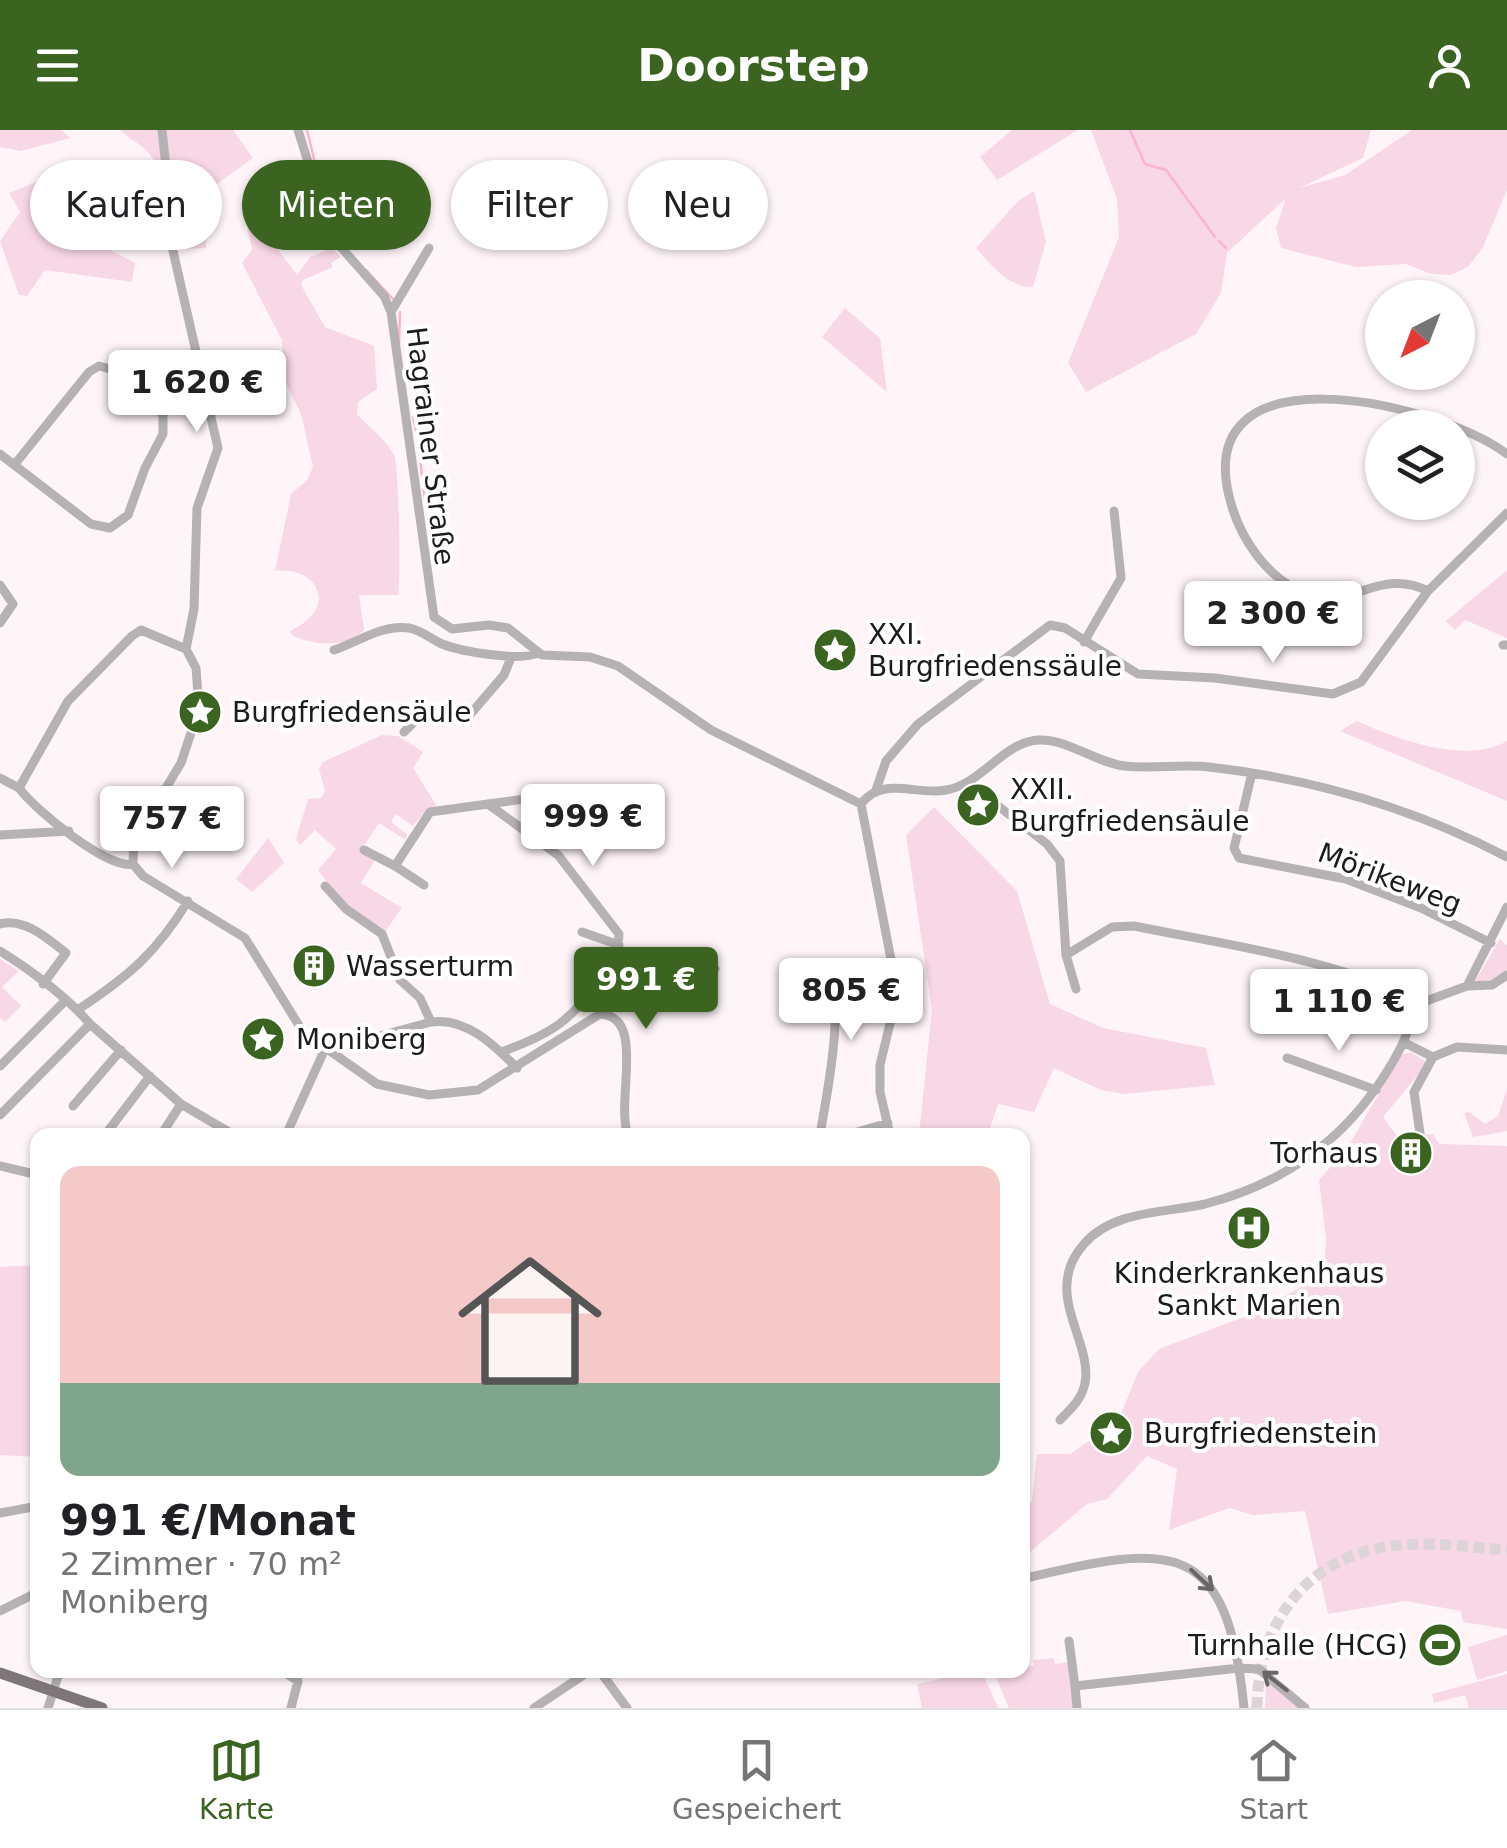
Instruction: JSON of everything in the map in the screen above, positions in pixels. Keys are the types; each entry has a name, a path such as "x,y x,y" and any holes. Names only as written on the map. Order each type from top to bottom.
{"main road":[{"path":"0,1674 102,1708"}],"street":[{"path":"162,130 166,167 177,188 173,251 190,352 218,448 197,508 194,609 186,649"},
{"name":"Hagrainer Straße","path":"298,130 331,236 384,296 391,312 420,504 430,611 452,629 489,624 508,628 537,653"},
{"path":"391,312 428,250"},
{"path":"0,454 91,524 110,528 128,514 144,468 163,434 163,415 118,371 99,366 89,372 15,464"},
{"path":"1428,591 1410,582 1391,580 1328,600 1306,595 1274,574 1250,546 1230,497 1226,456 1239,426 1274,404 1337,399 1376,403 1446,421 1484,436 1507,454"},
{"path":"1084,642 1120,578 1114,511"},
{"path":"889,1128 880,1092 880,1065 893,1011 894,975 860,804 876,790 886,760 918,724 1050,624 1065,628 1124,668 1147,676 1215,678 1334,694 1360,682 1428,591 1507,512"},
{"path":"0,585 13,604 0,623"},
{"name":"Hagrainer Straße","path":"334,650 370,634 409,628 438,643 487,651 510,660 537,653 590,658 618,666 711,730 860,804"},
{"path":"19,788 68,701 132,636 142,630 153,632 186,649 196,668 200,696 192,739 182,763 144,819 130,856 144,876 245,938 290,1014 324,1051 377,1084 429,1096 478,1090 600,1014 610,1014 624,1026 628,1044 622,1088 625,1128"},
{"path":"404,732 423,714 467,718 504,675 510,660"},
{"path":"876,790 941,792 970,784 1020,745 1040,740 1125,766 1184,766 1308,783 1393,807 1507,857"},
{"name":"Mörikeweg","path":"1252,773 1234,848 1240,858 1346,879 1421,908 1490,943"},
{"path":"0,778 19,788 112,862 133,864"},
{"path":"970,784 1056,853 1062,868 1066,955 1076,988"},
{"path":"395,866 430,812 569,793"},
{"path":"488,804 558,855 618,934 619,946 592,988 562,1022 501,1052"},
{"path":"0,835 70,831"},
{"path":"364,850 424,886"},
{"path":"326,886 346,909 365,919 388,942 400,980 420,998 431,1022"},
{"path":"79,1008 125,979 159,947 188,901"},
{"path":"1467,986 1507,907"},
{"path":"0,924 26,925 66,953 42,984"},
{"path":"1066,955 1112,927 1134,926 1267,952 1380,986 1418,1004 1467,986 1481,989 1507,976"},
{"path":"582,932 619,946"},
{"path":"0,951 64,1002 79,1008 90,1024 182,1104 222,1128"},
{"path":"821,1128 834,1014 832,974 823,964"},
{"path":"592,988 637,994 686,974 715,969"},
{"path":"0,1066 64,1002"},
{"path":"1060,1420 1078,1401 1086,1380 1068,1308 1074,1261 1086,1241 1115,1221 1208,1203 1292,1168 1338,1137 1376,1090 1403,1042 1418,1004"},
{"path":"324,1051 448,1019 467,1027 517,1068"},
{"path":"0,1116 90,1024"},
{"path":"1403,1042 1433,1057"},
{"path":"1421,1140 1414,1092 1433,1057 1456,1047 1507,1050"},
{"path":"74,1106 121,1050"},
{"path":"289,1128 324,1051"},
{"path":"1287,1058 1376,1090"},
{"path":"110,1128 150,1076"},
{"path":"166,1128 182,1104"},
{"path":"870,1128 888,1123"},
{"path":"0,1166 30,1173"},
{"path":"0,1513 30,1507"},
{"path":"1030,1577 1089,1563 1160,1558 1180,1563 1211,1586 1230,1620 1244,1708"},
{"path":"0,1611 30,1596"},
{"path":"1069,1641 1077,1708"},
{"path":"1074,1686 1259,1669 1306,1708"},
{"path":"48,1708 57,1678"},
{"path":"291,1708 298,1681 293,1678"},
{"path":"534,1708 579,1678"},
{"path":"605,1678 627,1708"}],"shaded area":[{"path":"0,130 62,130 70,138 21,151 0,147"},
{"path":"120,130 233,130 253,158 242,160 242,166 222,181 222,160 154,160"},
{"path":"1012,130 1078,130 997,180 980,157"},
{"path":"1091,130 1371,130 1363,158 1299,188 1345,175 1412,130 1507,130 1507,190 1483,247 1468,267 1450,275 1431,274 1406,264 1356,267 1281,248 1276,228 1286,198 1227,253 1221,293 1196,334 1086,392 1068,363 1119,237 1117,199"},
{"path":"30,185 30,250 110,250 135,263 132,282 45,270 27,296 19,295 0,241 20,212 9,193"},
{"path":"1034,191 1046,242 1033,287 1008,280 976,248 1018,201"},
{"path":"252,250 278,250 297,275 310,257 334,250 341,257 331,263 333,267 303,280 301,285 325,327 374,346 377,389 358,402 357,414 394,455 399,523 398,595 359,595 364,630 339,643 311,642 293,636 290,631 305,622 319,601 317,590 303,575 275,571 291,494 307,480 313,467 301,414 283,377 282,340 242,263"},
{"path":"845,308 880,338 887,392 822,337"},
{"path":"1507,570 1507,638 1465,620 1455,630 1446,621"},
{"path":"1357,721 1411,742 1452,750 1472,751 1507,741 1507,801 1340,731"},
{"path":"382,735 398,736 423,752 413,768 438,808 425,811 413,826 396,814 391,822 407,834 406,840 379,823 361,850 375,860 361,883 402,908 384,933 340,899 318,870 336,849 315,830 300,845 296,839 308,799 321,798 325,791 319,769 323,762"},
{"path":"934,807 1017,891 1050,1004 1103,1028 1206,1048 1215,1085 1124,1094 1101,1090 1054,1068 1034,1112 998,1104 990,1128 920,1128 932,1009 906,835"},
{"path":"268,838 284,863 252,892 236,879"},
{"path":"1500,939 1507,946 1507,972 1495,982 1475,981"},
{"path":"0,959 19,971 2,987 21,1006 5,1022 0,1017"},
{"path":"1411,1052 1428,1063 1383,1117 1397,1136 1433,1134 1439,1144 1507,1146 1507,1629 1463,1622 1461,1611 1405,1601 1328,1614 1305,1511 1253,1515 1229,1508 1169,1530 1177,1469 1147,1456 1107,1499 1087,1504 1030,1552 1030,1503 1037,1454 1070,1454 1118,1421 1138,1372 1159,1349 1260,1311 1324,1273 1326,1239 1319,1180 1348,1147 1401,1055"},
{"path":"1507,1089 1507,1131 1473,1137 1464,1113 1469,1112 1485,1124 1498,1116"},
{"path":"30,1265 30,1457 0,1455 0,1267"},
{"path":"1507,1635 1507,1671 1477,1680 1468,1647"},
{"path":"1053,1658 1055,1664 1069,1662 1073,1708 1009,1708 996,1678 1030,1678 1033,1660"},
{"path":"1507,1674 1507,1708 1469,1708 1465,1695 1434,1703 1432,1694"},
{"path":"944,1678 985,1678 998,1708 922,1708 917,1684"},
{"path":"1266,1679 1303,1708 1265,1708"}],"waterway":[{"path":"307,130 314,160"},
{"path":"1130,130 1145,164 1166,170 1215,237"},
{"path":"1219,241 1226,248"},
{"path":"366,270 393,299"},
{"path":"399,345 400,312"},
{"path":"413,417 416,431"},
{"path":"418,442 425,501"}],"tunnel":[{"path":"1257,1708 1259,1678 1277,1623 1292,1600 1334,1565 1360,1553 1391,1546 1507,1550"}],"place":[{"name":"XXI. Burgfriedenssäule","path":"835,650"},
{"name":"Burgfriedensäule","path":"200,712"},
{"name":"XXII. Burgfriedensäule","path":"978,805"},
{"name":"Wasserturm","path":"314,966"},
{"name":"Moniberg","path":"263,1039"},
{"name":"Torhaus","path":"1411,1153"},
{"name":"Kinderkrankenhaus Sankt Marien","path":"1249,1228"},
{"name":"Burgfriedenstein","path":"1111,1433"},
{"name":"Turnhalle (HCG)","path":"1440,1645"}]}
